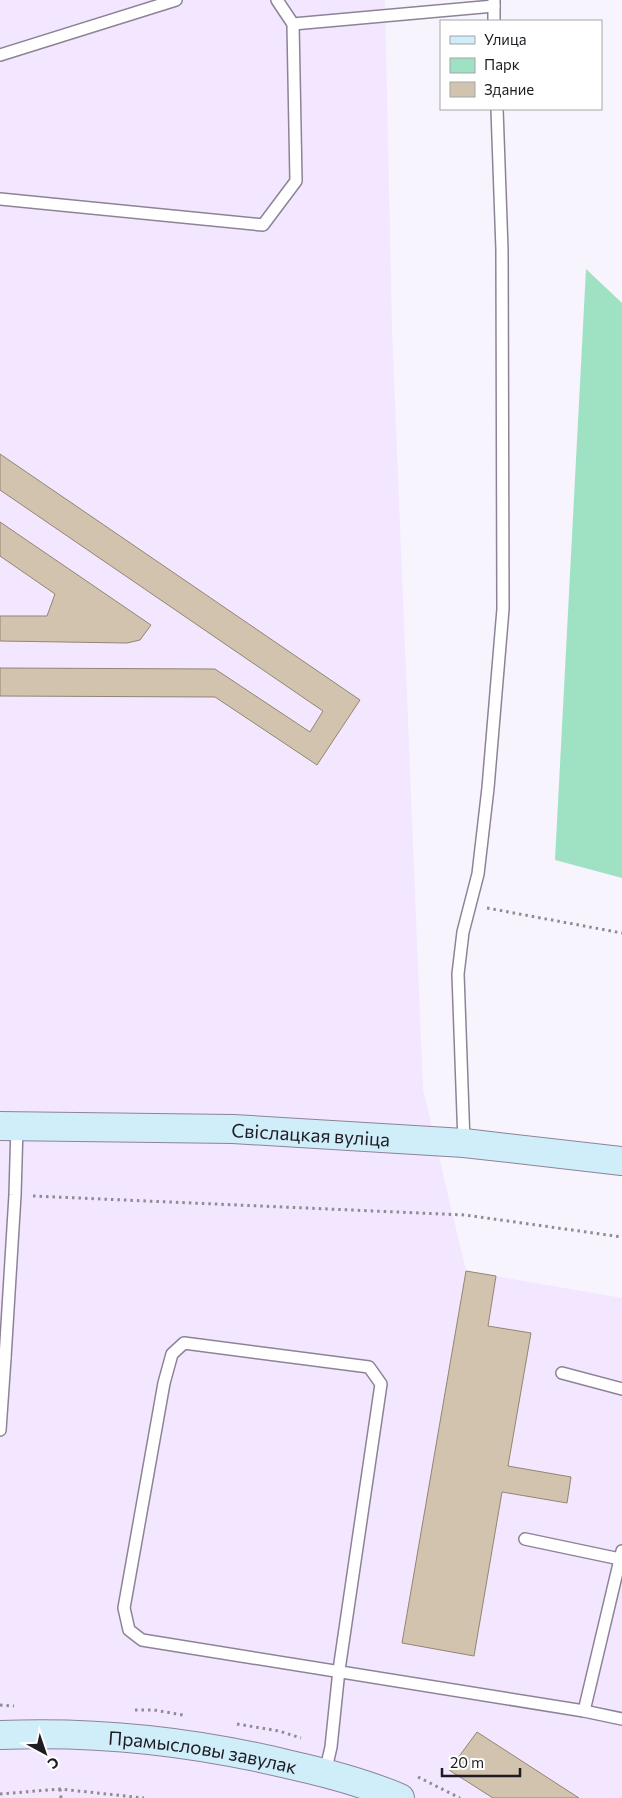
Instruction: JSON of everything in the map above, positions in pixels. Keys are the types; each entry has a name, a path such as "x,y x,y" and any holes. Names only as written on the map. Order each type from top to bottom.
{"street":[{"name":"Свіслацкая вуліца","path":"9,1126 233,1129 464,1143 622,1161"},
{"name":"Прамысловы завулак","path":"0,1736 24,1734 154,1740 240,1752 325,1773 395,1797"}],"lane":[{"path":"0,55 176,0"},
{"path":"0,199 263,226 296,181 293,24 278,0"},
{"path":"293,24 494,3 494,20"},
{"path":"464,1143 458,974 463,932 479,865 488,788 503,609 502,250 497,110"},
{"path":"0,1430 2,1358 15,1195 9,1126"},
{"path":"325,1773 331,1747 339,1670 381,1384 369,1367 184,1343 172,1354 164,1383 124,1608 129,1630 142,1640 339,1670 622,1719"},
{"path":"562,1373 622,1389"},
{"path":"525,1539 621,1555 584,1711"}],"path":[{"path":"470,905 622,933"},
{"path":"15,1195 464,1215 622,1237"},
{"path":"60,1789 61,1798"},
{"path":"0,1794 60,1789 144,1798"}],"shaded area":[{"path":"0,0 385,0 392,329 423,1089 466,1271 622,1298 622,1798 0,1798"}],"green space":[{"path":"586,269 622,303 622,878 555,860"}],"building":[{"path":"0,454 360,700 317,765 215,697 0,696 0,668 215,669 310,732 323,711 0,490"},
{"path":"0,522 151,625 140,640 127,643 0,641 0,616 47,616 55,594 0,556"},
{"path":"466,1271 496,1276 488,1326 531,1333 508,1466 571,1477 567,1503 502,1492 474,1656 402,1643"},
{"path":"477,1732 579,1798 493,1798 449,1770"}]}
